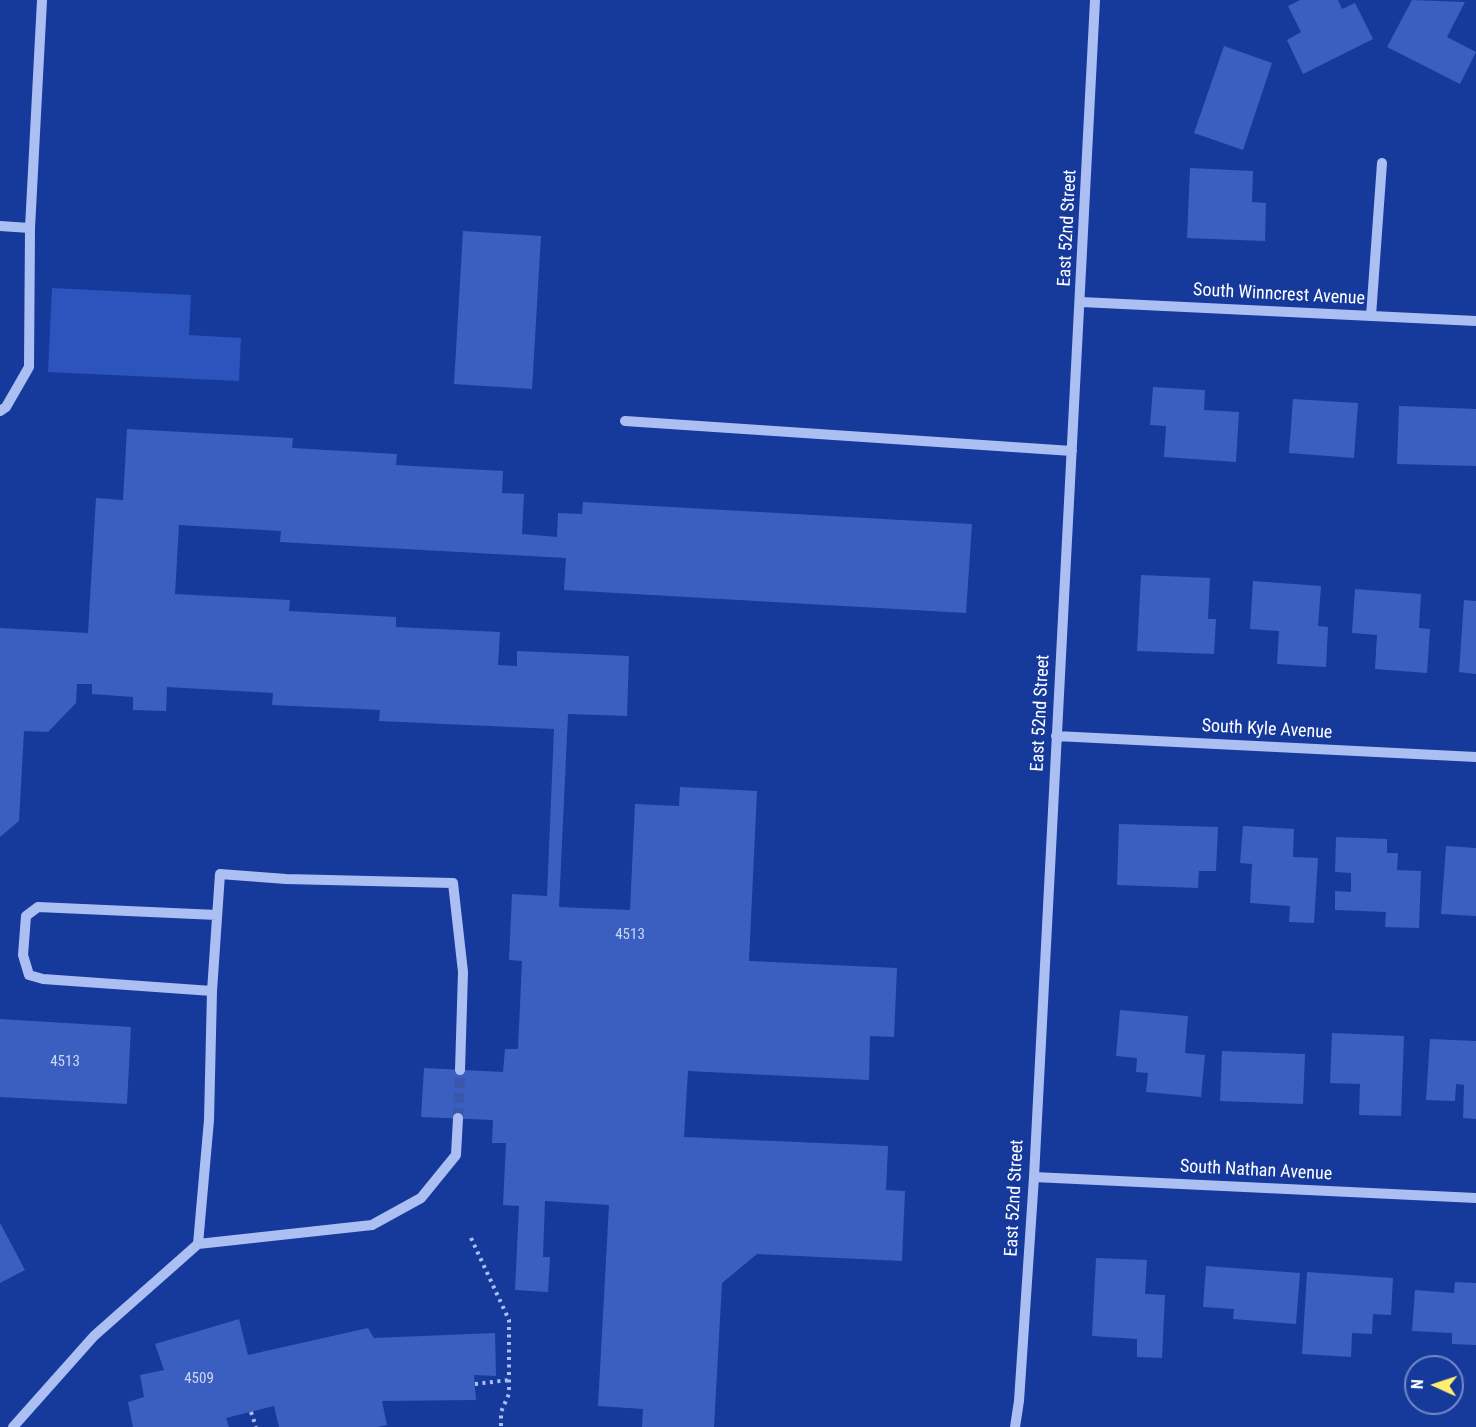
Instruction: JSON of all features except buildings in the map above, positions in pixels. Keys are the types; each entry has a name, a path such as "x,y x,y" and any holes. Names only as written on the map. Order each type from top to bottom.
{"street":[{"path":"0,411 6,407 29,367 30,228 42,0"},
{"name":"East 52nd Street","path":"1014,1427 1019,1401 1034,1177 1095,0"},
{"path":"1371,316 1382,163"},
{"path":"0,226 30,228"},
{"name":"South Winncrest Avenue","path":"1081,302 1476,321"},
{"path":"625,421 1072,451"},
{"name":"South Kyle Avenue","path":"1056,736 1476,757"},
{"path":"198,1244 209,1120 212,990 220,874 286,879 453,883 463,972 460,1070"},
{"path":"212,990 44,979 29,975 23,955 26,916 38,907 217,915"},
{"path":"13,1427 94,1336 198,1244 372,1225 421,1198 456,1155 458,1118"},
{"name":"South Nathan Avenue","path":"1034,1177 1476,1198"}],"path":[{"path":"471,1238 510,1320 509,1394 501,1412 501,1427"},
{"path":"475,1384 510,1380"},
{"path":"251,1412 256,1427"}],"shaded area":[{"path":"52,288 191,295 189,335 241,338 239,381 48,372"}],"tunnel":[{"path":"458,1118 460,1070"}]}
